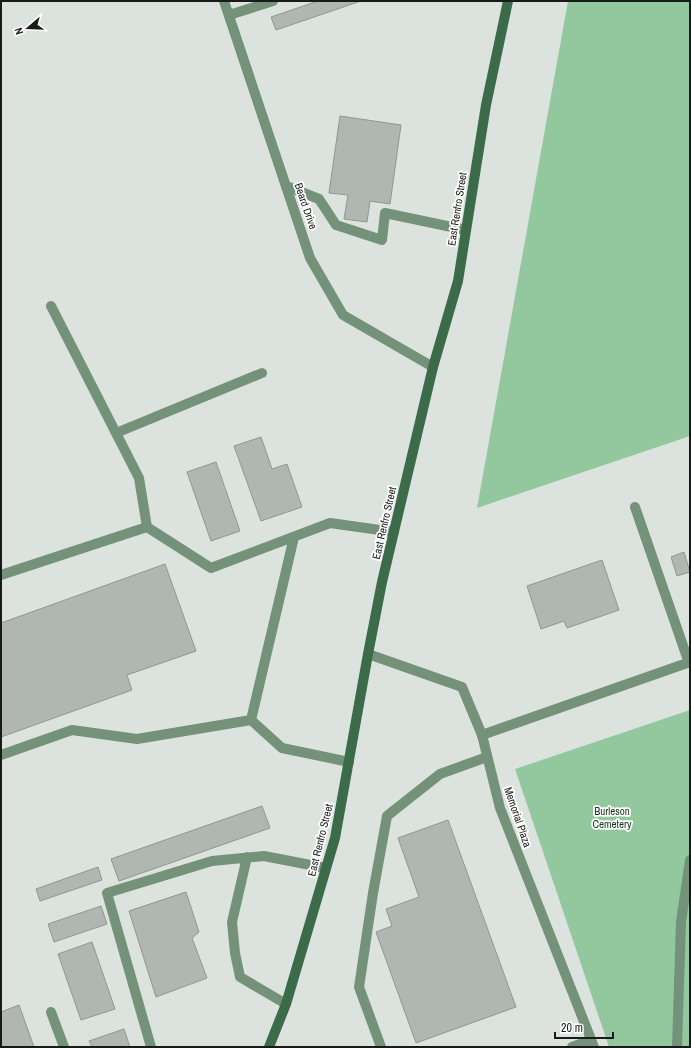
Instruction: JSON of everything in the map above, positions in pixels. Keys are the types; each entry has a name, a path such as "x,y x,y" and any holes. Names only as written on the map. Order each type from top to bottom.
{"main road":[{"name":"East Renfro Street","path":"269,1047 286,1004 335,838 368,654 394,532 433,367 458,281 486,104 508,1"}],"street":[{"name":"Beard Drive","path":"224,1 310,258 342,315 433,367"},
{"path":"229,15 273,1"},
{"path":"286,186 319,199 336,225 382,240 385,213 466,230"},
{"path":"51,306 139,478 147,527 211,568 330,523 394,532"},
{"path":"116,433 262,373"},
{"path":"482,735 689,662 635,507"},
{"path":"1,575 147,527"},
{"path":"251,720 294,537"},
{"name":"Memorial Plaza","path":"368,654 462,687 482,735 500,808 593,1044"},
{"path":"1,755 72,730 137,739 251,720"},
{"path":"251,720 282,748 349,762"},
{"path":"381,1047 360,987 373,893 387,816 440,774 487,757"},
{"path":"151,1047 107,893 212,861 247,857 264,856 326,868"},
{"path":"247,857 232,922 234,953 240,977 286,1004"},
{"path":"677,1047 681,922 690,860"},
{"path":"51,1012 64,1047"},
{"path":"572,1047 593,1044"}],"green space":[{"path":"568,1 690,1 690,436 477,508"},
{"name":"Burleson Cemetery","path":"690,710 690,1047 609,1047 515,769"}],"building":[{"path":"318,1 361,1 276,30 271,17"},
{"path":"340,116 401,125 390,204 370,201 367,222 344,219 348,195 329,193"},
{"path":"261,437 272,469 287,464 302,507 261,521 234,446"},
{"path":"216,462 240,531 211,541 187,472"},
{"path":"684,552 690,572 677,576 671,557"},
{"path":"602,560 619,610 567,628 564,621 541,629 527,586"},
{"path":"165,564 196,651 127,675 132,690 1,737 1,623"},
{"path":"262,806 270,828 119,881 111,859"},
{"path":"448,820 516,1007 416,1043 376,932 392,926 386,909 419,897 398,838"},
{"path":"98,867 102,880 40,901 36,889"},
{"path":"186,892 199,932 192,938 207,978 156,997 129,911"},
{"path":"101,906 107,924 54,942 48,924"},
{"path":"92,942 115,1009 81,1020 58,954"},
{"path":"19,1005 34,1047 1,1047 1,1012"},
{"path":"124,1029 130,1047 92,1047 89,1041"}]}
